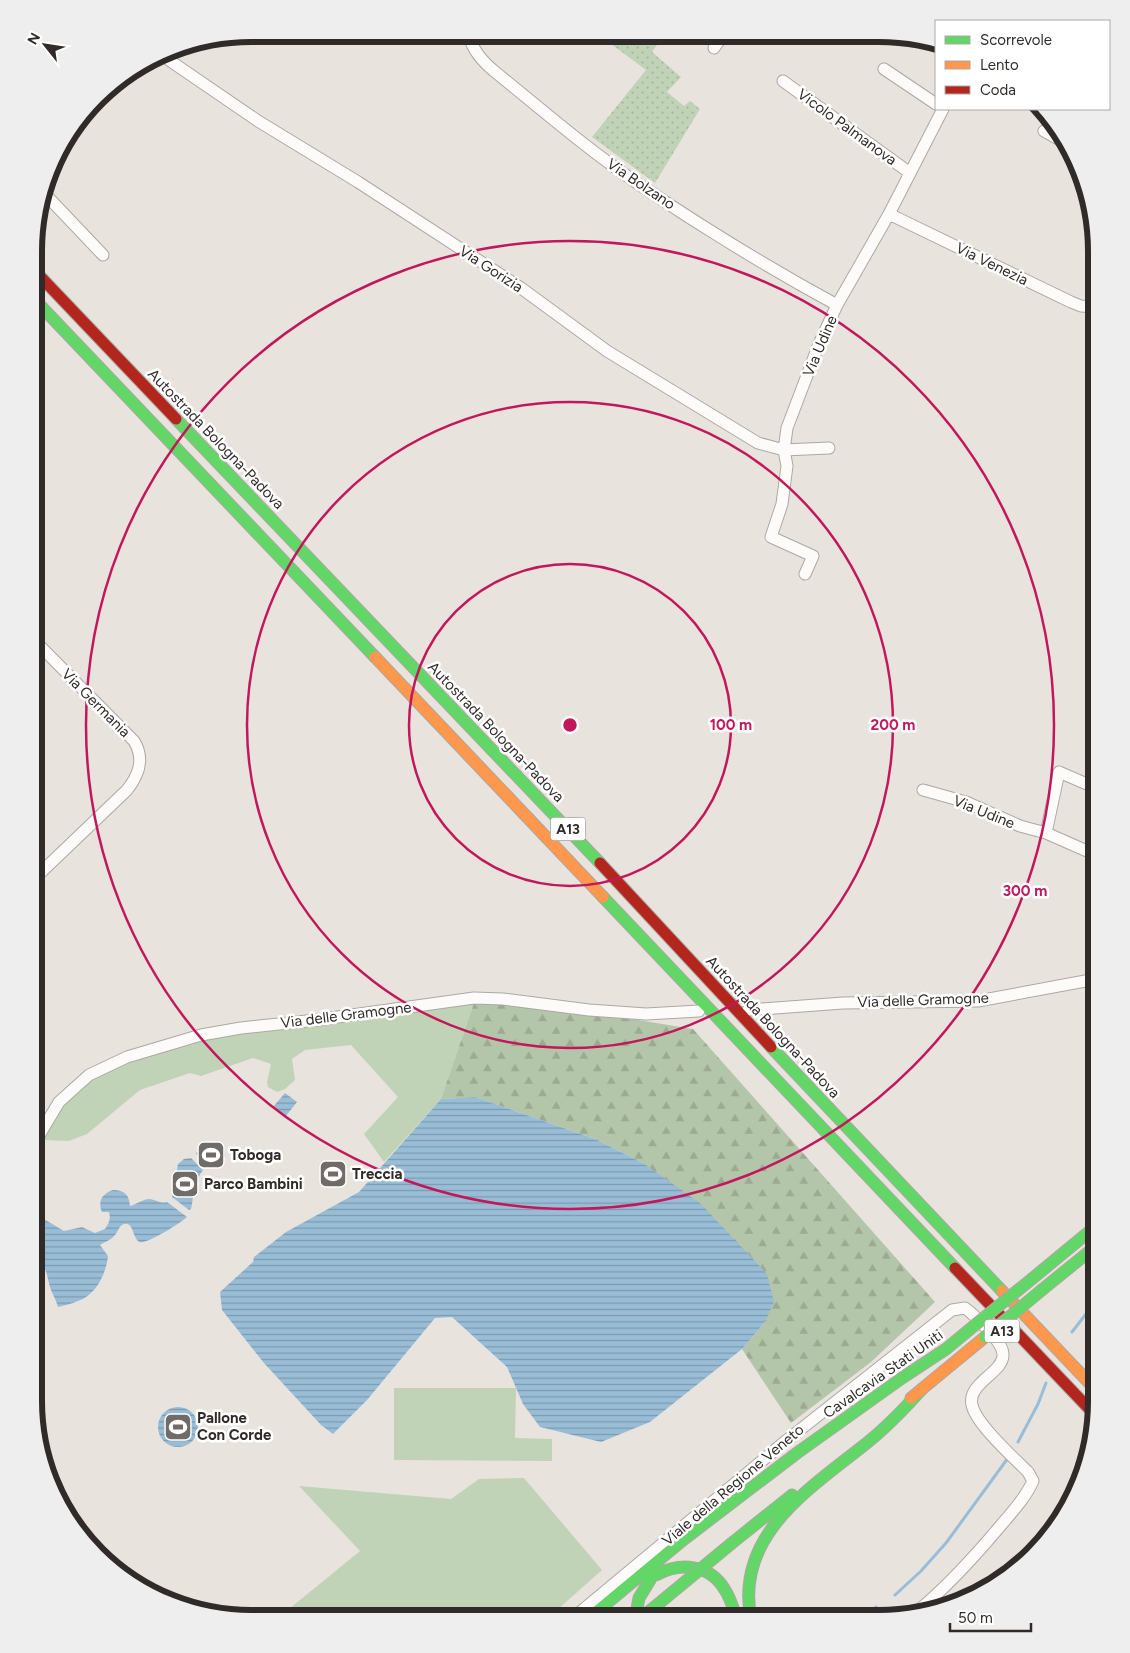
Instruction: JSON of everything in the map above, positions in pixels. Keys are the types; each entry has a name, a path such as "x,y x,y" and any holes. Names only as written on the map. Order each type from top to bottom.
{"main road":[{"name":"Autostrada Bologna-Padova","path":"42,278 642,907 827,1107 1088,1382"},
{"name":"A13","path":"42,307 1088,1407"},
{"name":"A13","path":"917,1229 1026,1359 1087,1421"},
{"name":"Cavalcavia Stati Uniti","path":"598,1610 683,1540 797,1453 946,1349 1088,1233"},
{"name":"Cavalcavia Stati Uniti","path":"651,1610 1088,1252"},
{"path":"812,1456 906,1385 946,1349"},
{"path":"750,1610 749,1594 753,1568 762,1542 770,1527 780,1515 814,1485 888,1426 922,1389"},
{"path":"612,1610 790,1473"},
{"path":"636,1610 638,1599 644,1586 653,1577 669,1568 682,1566 706,1571 718,1580 726,1591 733,1610"}],"street":[{"name":"Via Bolzano","path":"471,42 481,60 636,183 777,272 837,305"},
{"path":"714,48 718,42"},
{"name":"Via Gorizia","path":"168,60 258,121 350,177 521,288 607,351 758,443 784,450 829,448"},
{"path":"884,69 935,103"},
{"name":"Vicolo Palmanova","path":"783,80 910,172"},
{"name":"Via Udine","path":"805,574 813,556 770,537 782,504 787,466 784,450 787,428 837,305 889,214 942,110"},
{"path":"1044,131 1052,136"},
{"path":"50,199 103,255"},
{"name":"Via Venezia","path":"889,214 1071,302 1088,306"},
{"name":"Via Germania","path":"42,648 134,741 140,754 140,765 134,781 127,790 42,871"},
{"path":"1046,833 1059,772 1088,785"},
{"name":"Via Udine","path":"923,790 966,802 1020,826 1046,833 1088,851"},
{"name":"Via delle Gramogne","path":"748,1010 843,1003 978,1001 1088,980"},
{"name":"Via delle Gramogne","path":"42,1131 59,1102 89,1075 127,1058 201,1035 241,1028 316,1020 474,998 518,1000 589,1010 646,1014 699,1011"},
{"name":"Viale della Regione Veneto","path":"583,1610 802,1428 952,1310 965,1308 999,1342 1004,1354 1001,1363 979,1385 973,1394 972,1404 979,1420 1028,1472 1033,1481 1021,1501 974,1558 925,1605"}],"green space":[{"path":"608,42 659,42 652,52 681,77 667,92 684,106 690,101 700,109 655,183 592,137 646,70"},
{"path":"475,1000 441,1099 384,1162 364,1134 398,1097 351,1045 305,1050 292,1059 295,1080 285,1089 277,1092 268,1087 267,1082 271,1064 253,1058 201,1076 190,1073 140,1090 87,1134 69,1141 43,1140 64,1105 90,1079 127,1054 202,1036"},
{"path":"475,1000 534,1003 693,1029 935,1302 871,1362 791,1423 742,1349 765,1322 643,1163 595,1139 475,1097 441,1099"},
{"path":"394,1388 516,1388 515,1438 552,1439 552,1461 394,1460"},
{"path":"524,1478 602,1570 557,1610 288,1610 360,1551 299,1486 451,1499 479,1479"}],"water":[{"path":"285,1093 297,1102 285,1117 273,1107"},
{"path":"475,1097 595,1139 643,1163 700,1203 767,1274 774,1302 765,1322 742,1349 650,1422 601,1442 540,1427 523,1404 507,1367 452,1317 435,1318 367,1400 333,1434 321,1425 264,1363 222,1310 220,1292 253,1262 254,1257 286,1232 359,1192 441,1099"},
{"name":"Toboga","path":"224,1145 225,1157 219,1157 202,1163 196,1153 212,1146"},
{"name":"Parco Bambini","path":"191,1158 203,1170 195,1184 191,1209 189,1210 172,1197 178,1164 184,1159"},
{"name":"Treccia","path":"329,1163 344,1171 336,1185 321,1177"},
{"path":"113,1190 121,1191 129,1199 130,1206 147,1199 162,1203 167,1202 187,1217 144,1242 137,1240 130,1225 122,1225 113,1237 100,1245 108,1256 105,1270 95,1289 84,1298 58,1307 46,1271 42,1265 42,1218 64,1231 82,1227 95,1233 105,1229 109,1223 109,1212 102,1212 100,1204 106,1193"},
{"name":"Pallone Con Corde","path":"178,1407 192,1413 198,1427 192,1441 178,1447 164,1441 158,1427 164,1413"}],"waterway":[{"path":"1072,1332 1088,1311"},
{"path":"1018,1442 1038,1404 1046,1383"},
{"path":"895,1595 921,1571 946,1543 1008,1458"},
{"path":"872,1610 876,1607"}],"traffic: fast":[{"path":"42,307 375,657"},
{"path":"176,419 600,863"},
{"path":"603,897 955,1268"},
{"path":"771,1047 1002,1291"},
{"path":"1033,1278 1088,1233"},
{"path":"1043,1289 1088,1252"},
{"path":"975,1325 1033,1278"},
{"path":"985,1337 1043,1289"},
{"path":"599,1610 683,1540 797,1453 946,1349 975,1325"},
{"path":"750,1610 749,1589 754,1562 766,1538 782,1516 823,1477 882,1430 922,1389"},
{"path":"732,1543 792,1495"},
{"path":"651,1610 732,1543"},
{"path":"656,1575 675,1568 684,1567 703,1570 719,1581 727,1593 734,1610"},
{"path":"637,1610 639,1598 650,1580"}],"traffic: slow":[{"path":"375,657 603,897"},
{"path":"1002,1291 1088,1382"},
{"path":"911,1398 985,1337"}],"traffic: jam":[{"path":"42,278 176,419"},
{"path":"600,863 771,1047"},
{"path":"955,1268 1088,1407"}],"place":[{"name":"Toboga","path":"211,1155"},
{"name":"Treccia","path":"333,1174"},
{"name":"Parco Bambini","path":"185,1184"},
{"name":"Pallone Con Corde","path":"178,1427"}]}
